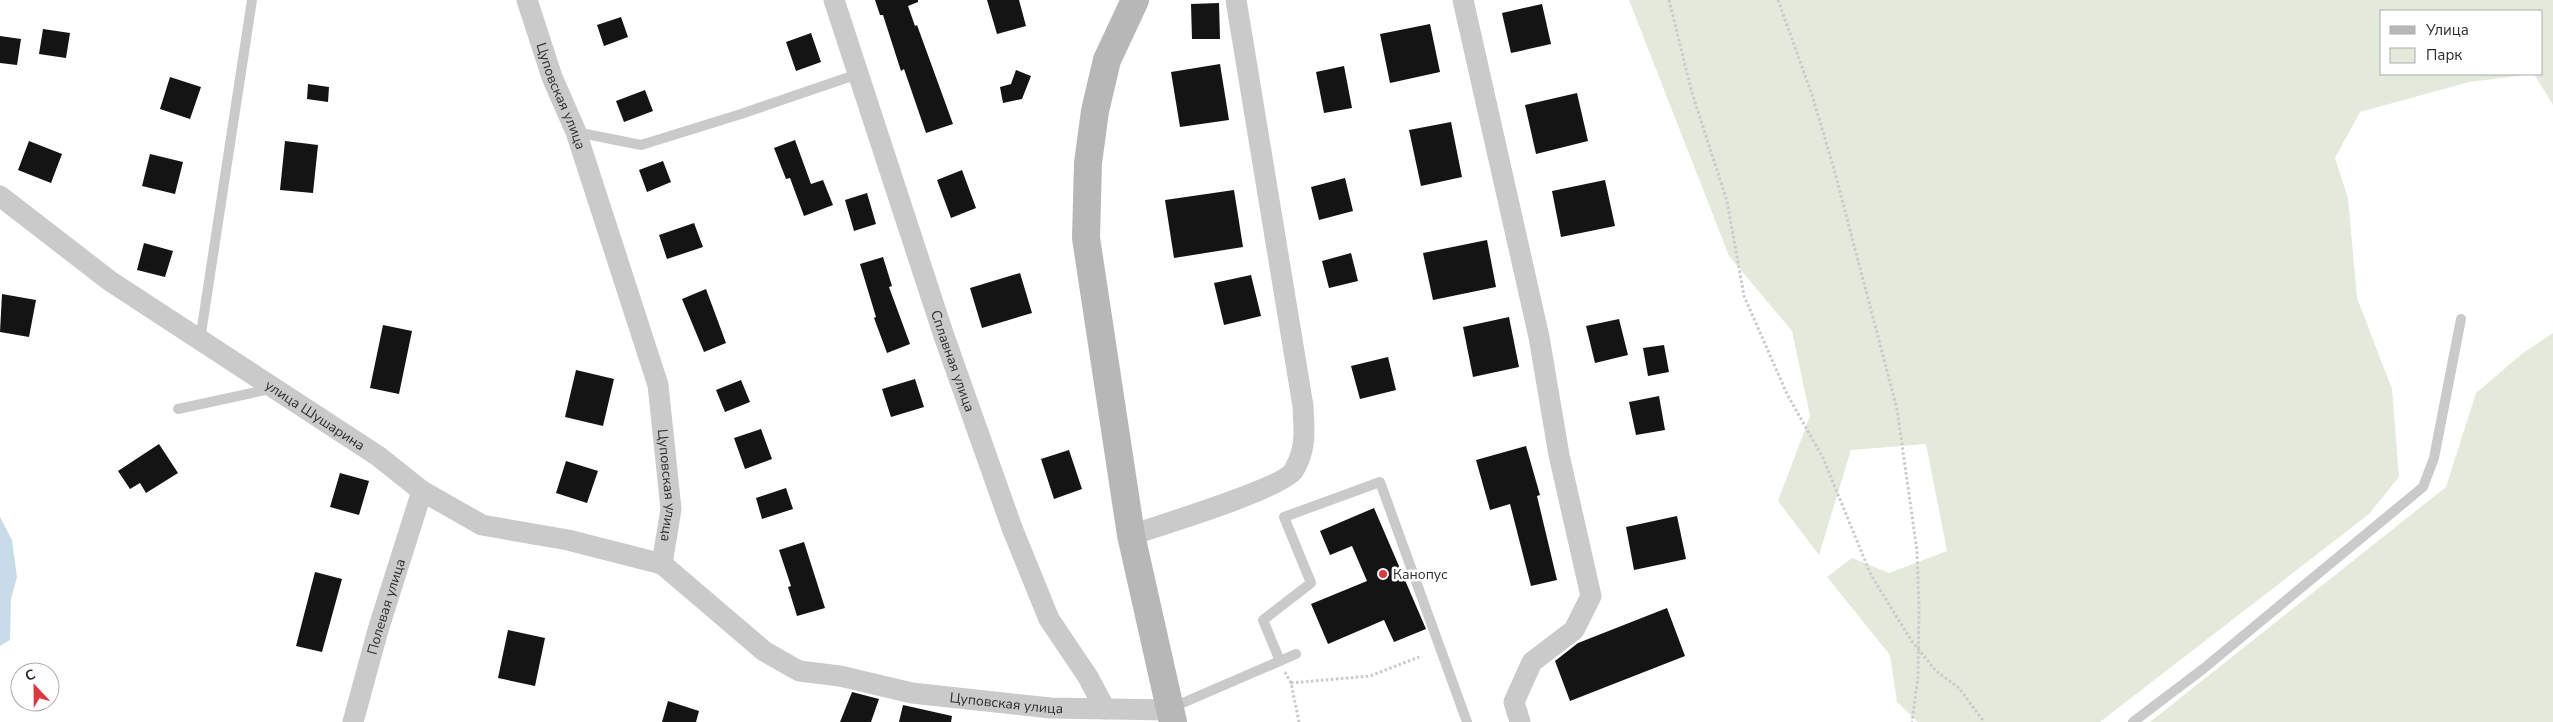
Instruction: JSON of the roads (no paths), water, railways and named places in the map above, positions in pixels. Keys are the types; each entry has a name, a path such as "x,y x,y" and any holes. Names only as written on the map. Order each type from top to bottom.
{"main road":[{"path":"1135,0 1107,60 1094,111 1088,163 1086,238 1131,535 1171,716"}],"street":[{"name":"Цуповская улица","path":"527,0 552,78 576,132 658,385 671,509 662,564 764,651 799,671 840,676 912,693 1050,708 1105,709 1171,716"},
{"name":"Сплавная улица","path":"834,0 944,336 1012,528 1049,619 1088,677 1105,709"},
{"path":"1131,535 1260,491 1293,472 1305,446 1301,397 1236,0"},
{"path":"1463,0 1539,337 1559,455 1591,596 1574,630 1532,662 1514,702 1520,722"},
{"name":"улица Шушарина","path":"0,196 110,281 378,456 422,491 482,525 568,540 662,564"},
{"name":"Полевая улица","path":"353,722 378,630 422,491"}],"lane":[{"path":"200,340 252,0"},
{"path":"576,132 641,145 741,114 858,74"},
{"path":"2133,722 2203,669 2423,487 2434,458 2461,319"},
{"path":"178,409 274,388"},
{"path":"1280,661 1263,620 1311,584 1284,518 1380,482 1467,722"},
{"path":"1171,716 1296,654"}],"water":[{"path":"0,517 12,540 17,577 11,599 10,640 0,646"}],"place":[{"name":"Канопус","path":"1383,574"}]}
